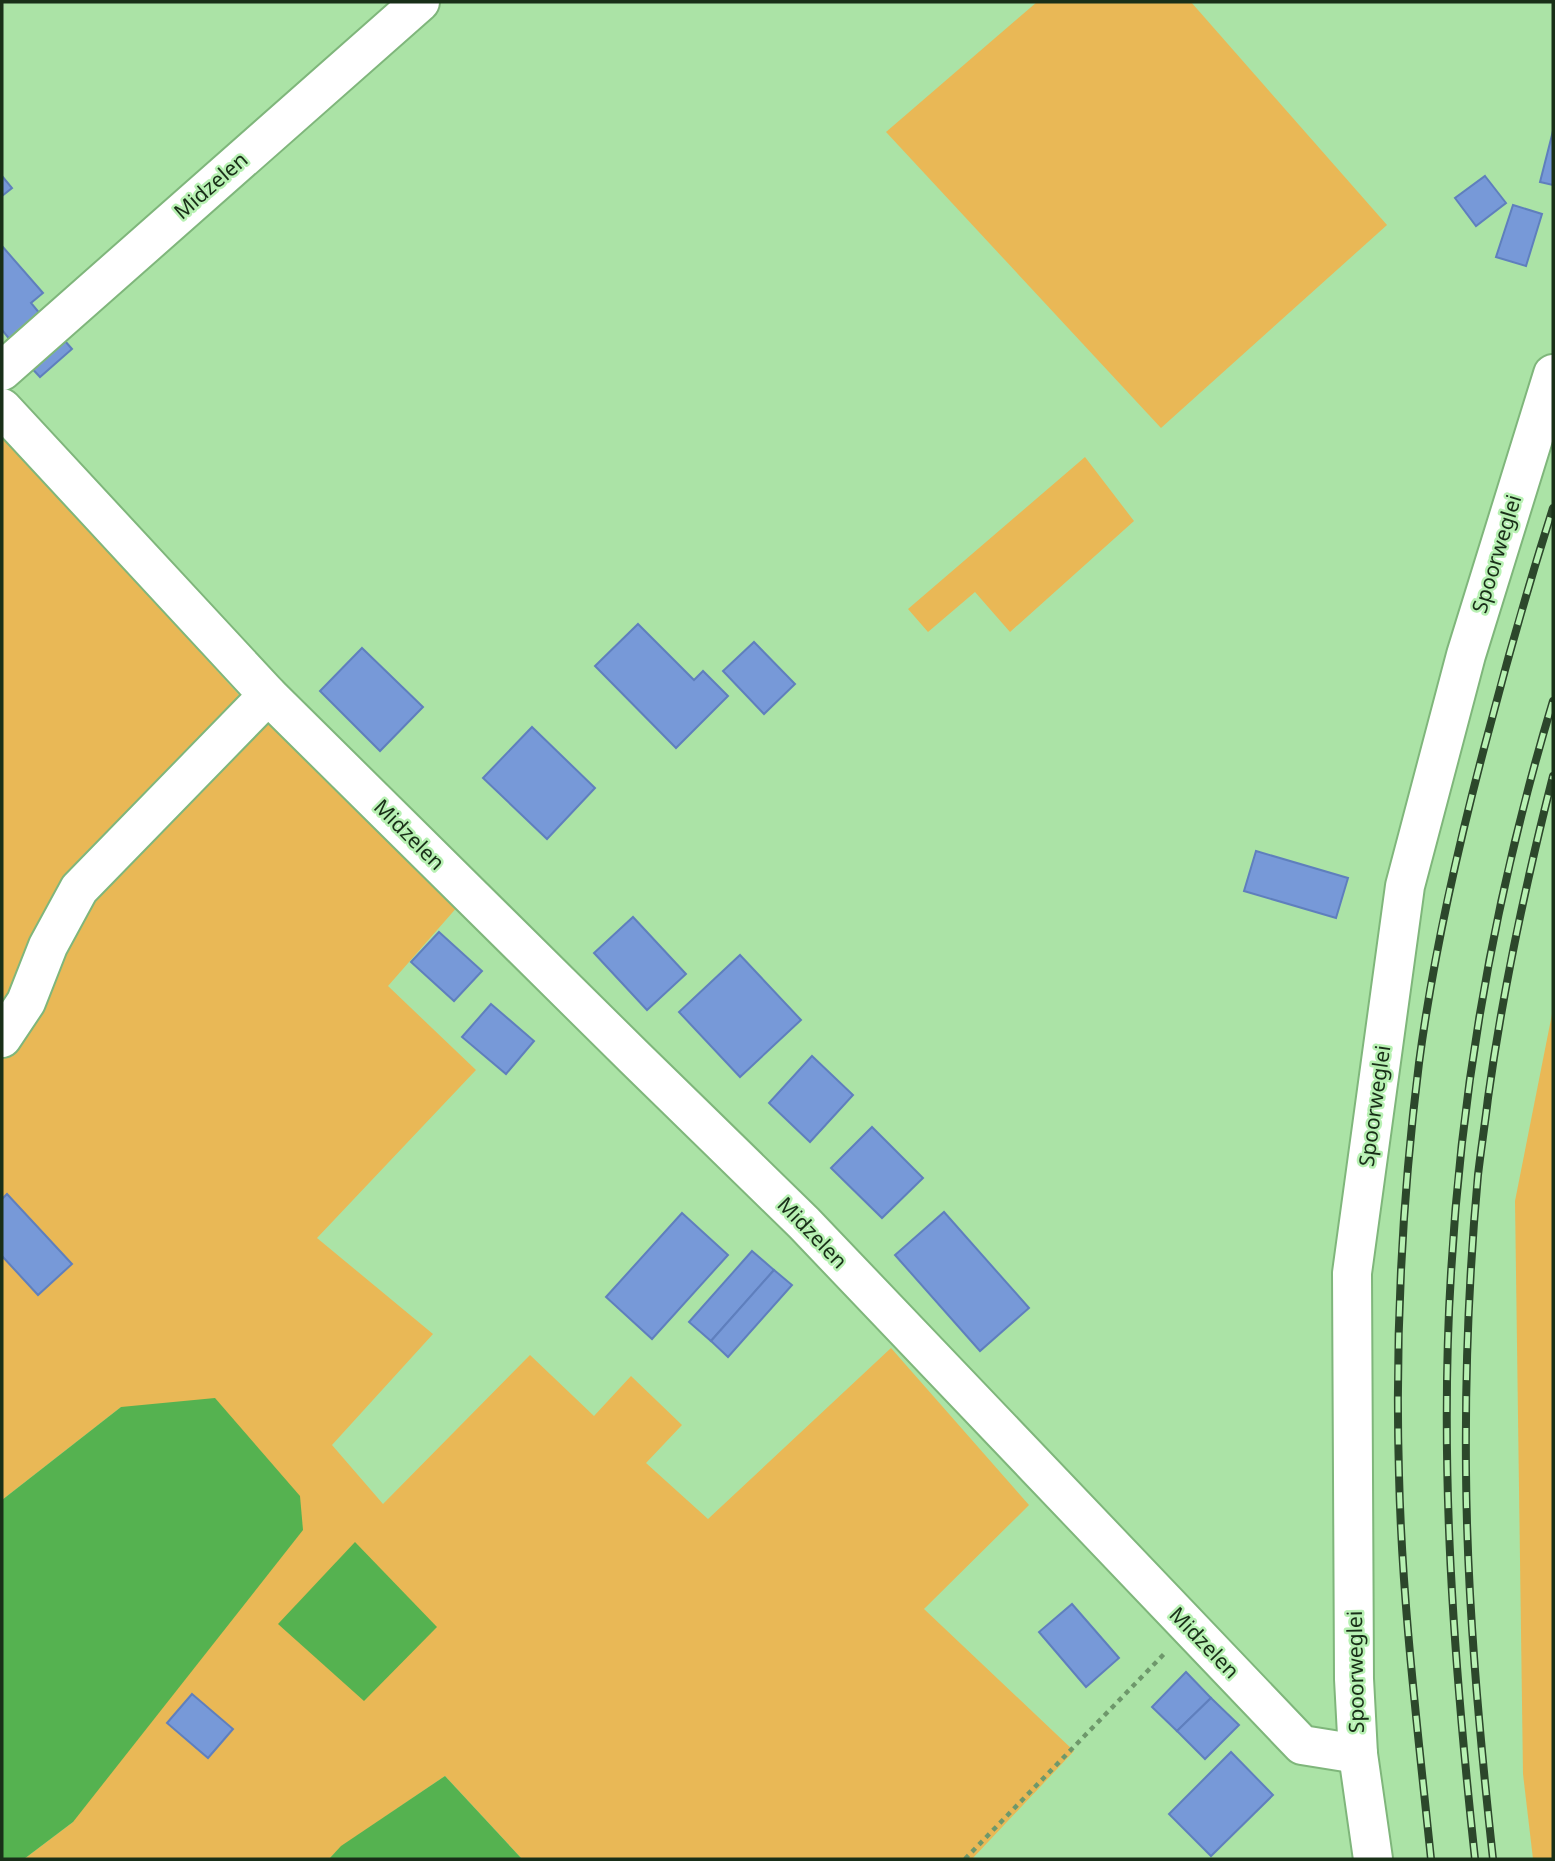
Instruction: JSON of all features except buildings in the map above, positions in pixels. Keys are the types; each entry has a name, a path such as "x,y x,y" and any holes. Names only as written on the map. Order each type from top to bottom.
{"street":[{"name":"Midzelen","path":"2,371 420,2"},
{"name":"Spoorweglei","path":"1373,1859 1358,1754 1354,1679 1352,1273 1405,886 1466,655 1553,374"},
{"name":"Midzelen","path":"2,408 268,695 804,1223 1302,1745 1358,1754"},
{"path":"2,1038 26,1002 48,946 79,889 268,695"}],"path":[{"path":"965,1859 1189,1627"}],"shaded area":[{"path":"1037,2 1191,2 1387,225 1161,428 886,132"},
{"path":"2,434 241,697 78,860 80,901 266,719 459,905 388,986 476,1070 317,1238 433,1334 332,1445 383,1504 530,1355 594,1416 631,1376 682,1425 646,1463 708,1519 891,1348 1029,1505 924,1609 1074,1751 972,1859 522,1859 445,1776 342,1846 329,1859 24,1859 73,1822 121,1407 2,1500","holes":["192,1694 233,1729 208,1757 167,1723"]},
{"path":"1085,457 1134,521 1010,632 975,592 928,632 908,609"},
{"path":"1553,1009 1553,1859 1533,1859 1523,1774 1515,1201"},
{"path":"215,1398 300,1496 303,1530 73,1822 24,1859 2,1859 2,1500 121,1407"},
{"path":"355,1542 437,1627 364,1701 278,1624"},
{"path":"445,1776 522,1859 329,1859 341,1846"}],"railway":[{"path":"1431,1859 1407,1619 1399,1475 1399,1320 1408,1165 1425,1020 1449,893 1497,699 1553,508"},
{"path":"1475,1859 1455,1640 1448,1493 1451,1273 1464,1128 1485,984 1515,842 1553,701"},
{"path":"1493,1859 1471,1616 1467,1519 1470,1286 1478,1175 1494,1057 1516,936 1553,776"}]}
